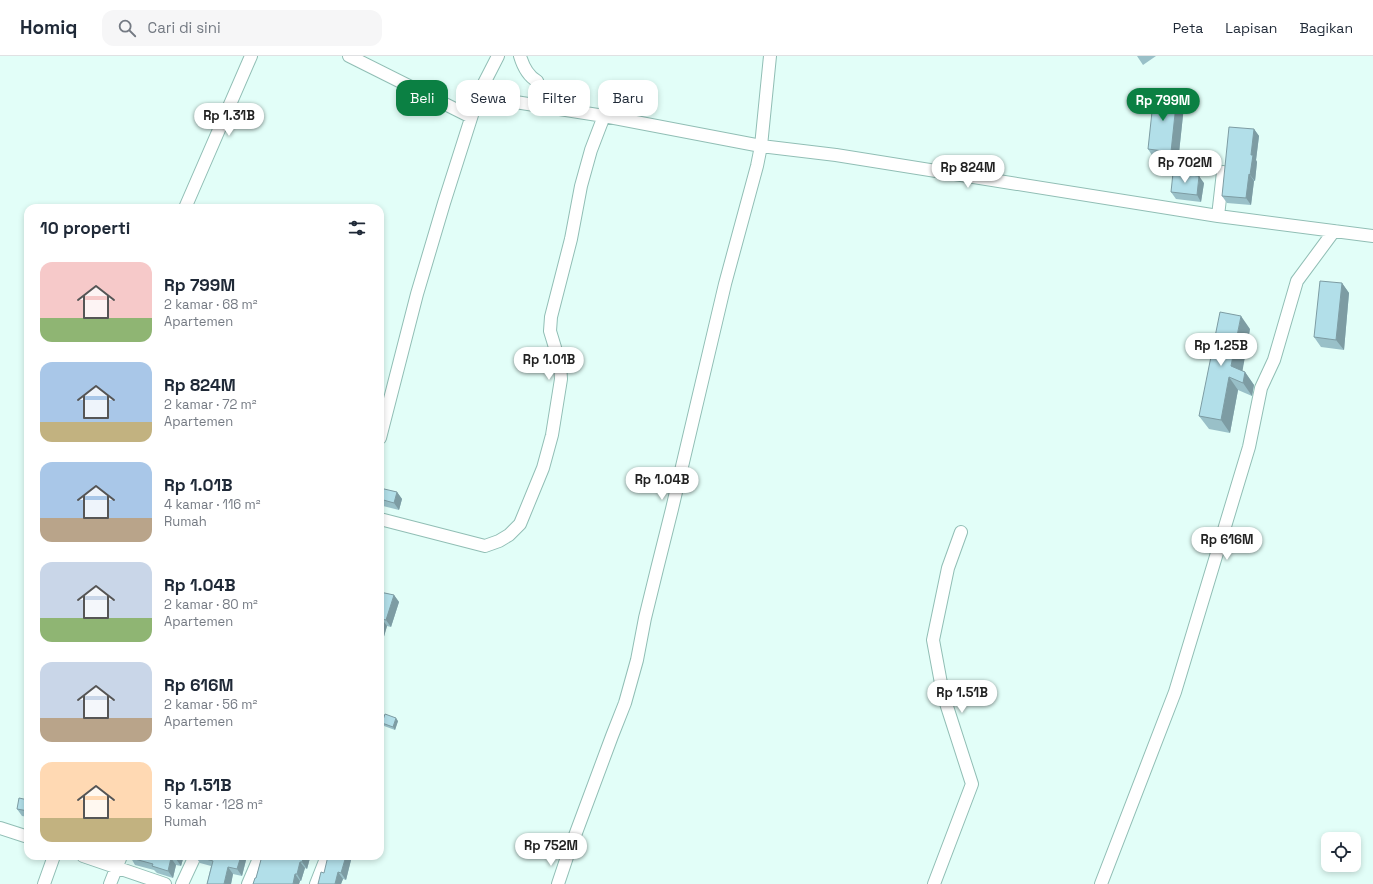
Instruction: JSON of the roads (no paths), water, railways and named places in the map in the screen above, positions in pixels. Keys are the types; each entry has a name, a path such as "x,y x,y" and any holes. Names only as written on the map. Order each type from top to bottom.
{"street":[{"path":"187,204 251,56"},
{"path":"349,56 471,117 417,294 384,422"},
{"path":"486,80 498,56"},
{"path":"520,56 528,74 535,80"},
{"path":"558,884 566,857 625,704 637,660 645,618 725,284 757,166 761,146 770,56"},
{"path":"384,520 484,546 499,541 509,535 520,524 544,468 552,435 561,379 560,364 550,331 551,317 571,239 581,186 591,150 604,116 761,146 844,156 1218,216 1373,236"},
{"path":"1218,216 1223,172"},
{"path":"1101,884 1175,692 1249,447 1261,388 1274,360 1297,281 1334,231"},
{"path":"934,884 972,784 943,694 932,640 948,568 961,532"},
{"path":"1,830 24,837"},
{"path":"44,884 53,860"},
{"path":"182,884 193,860"},
{"path":"248,884 258,860"},
{"path":"316,884 325,860"},
{"path":"110,884 119,861 165,884"}]}
